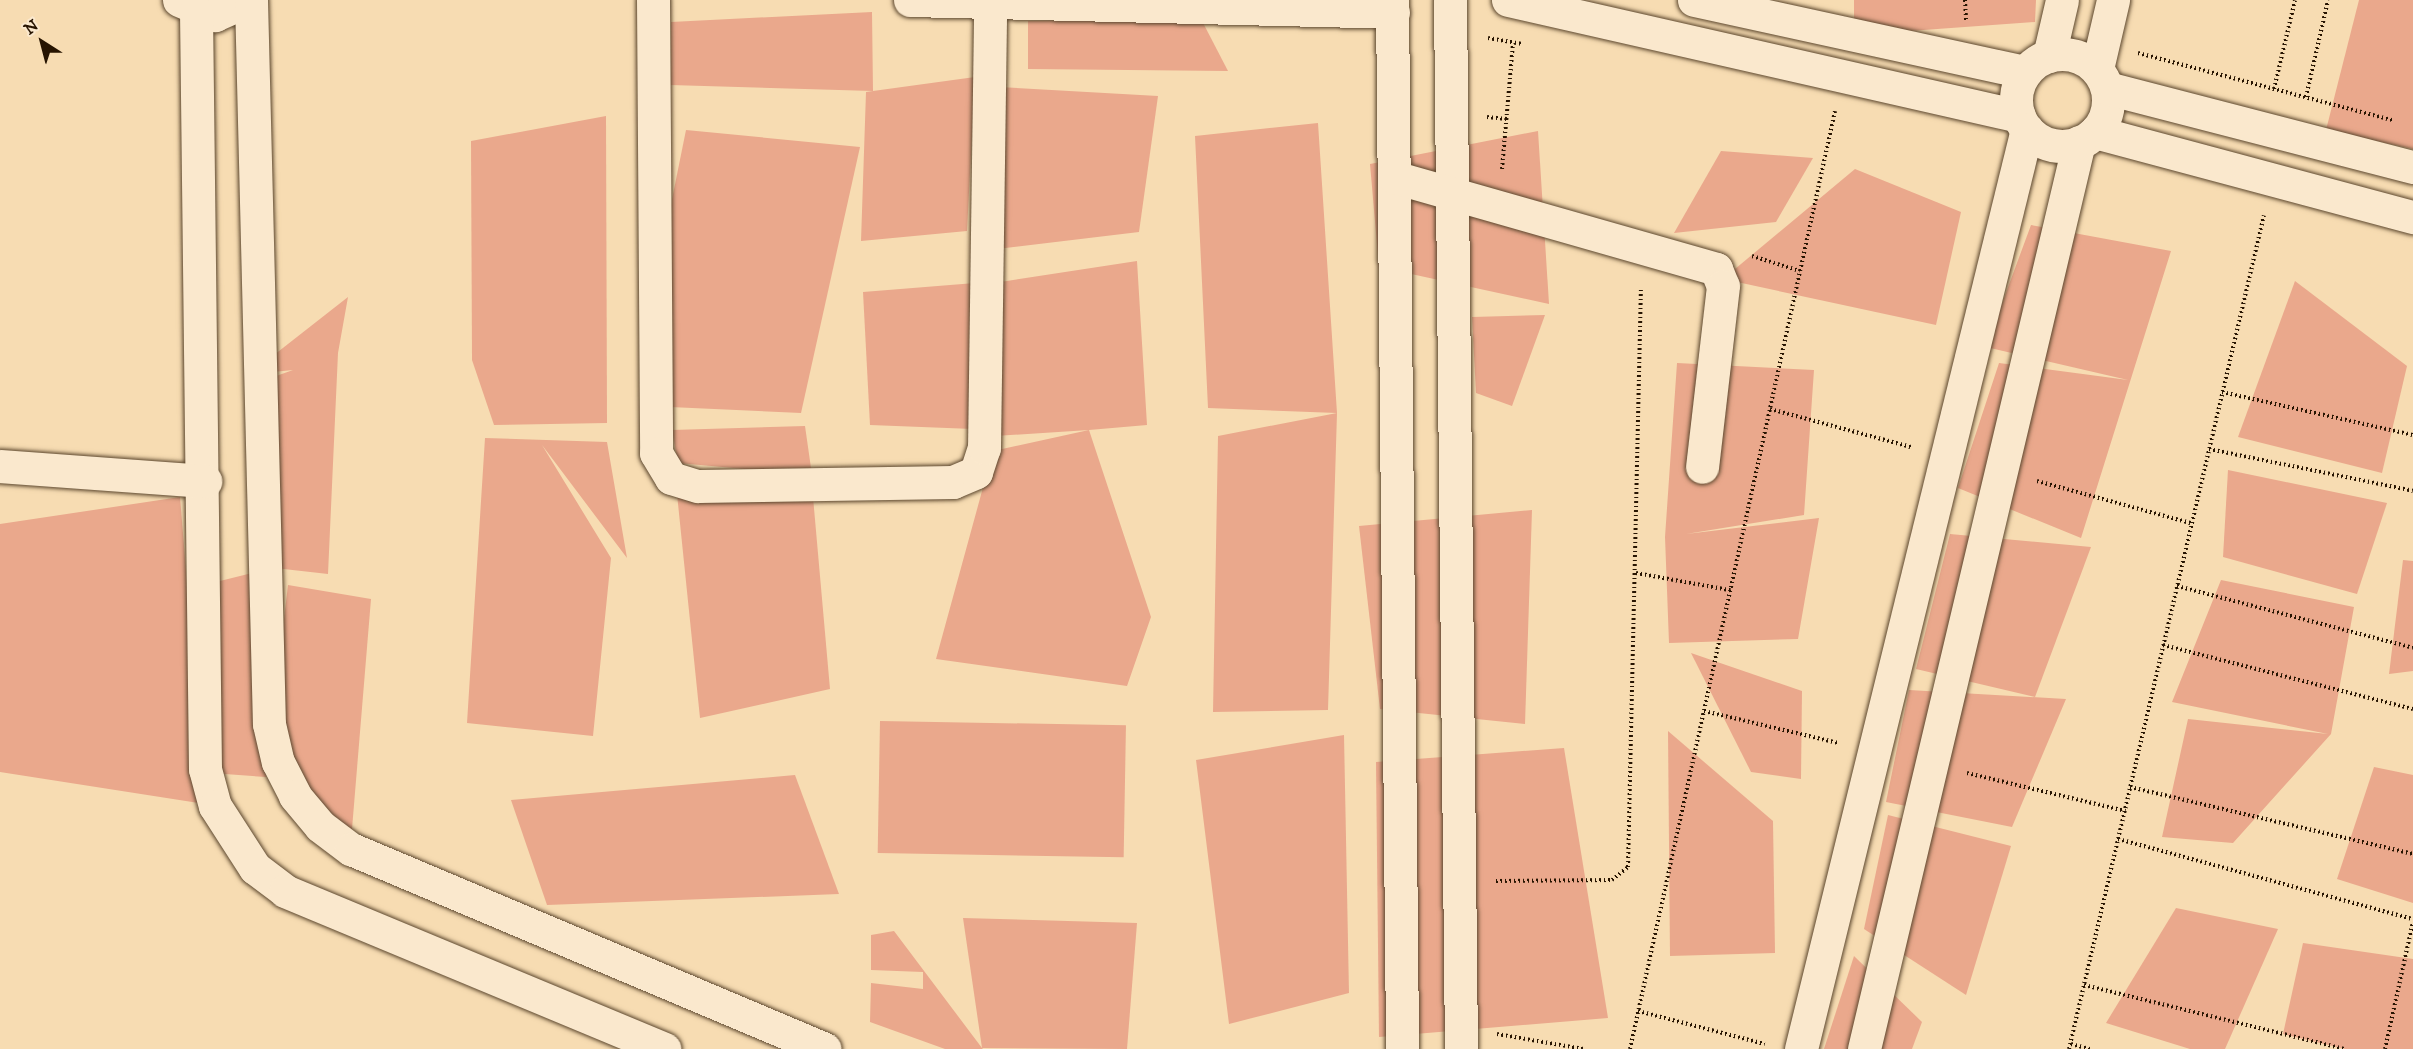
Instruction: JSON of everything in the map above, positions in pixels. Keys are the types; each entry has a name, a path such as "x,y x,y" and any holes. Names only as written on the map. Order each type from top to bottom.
{"street":[{"path":"664,1049 285,891 255,868 232,840 214,806 205,770 205,481 188,6 215,15 250,0 269,724 278,762 295,796 320,826 351,849 825,1049"},
{"path":"653,0 656,453 671,478 698,486 953,482 976,472 984,448 990,4"},
{"path":"909,0 990,4 1393,6 1402,1049"},
{"path":"1452,0 1461,1038"},
{"path":"1508,0 2023,122 2051,144 2087,137 2272,179 2413,217"},
{"path":"1694,0 2037,64 2070,54 2102,78 2413,167"},
{"path":"1801,1049 2023,122 2017,93 2037,64 2062,0"},
{"path":"1864,1049 2002,471 2087,137 2108,104 2102,78 2113,0"},
{"path":"1394,177 1711,266 1723,279 1702,467"},
{"path":"0,466 205,481"}],"path":[{"path":"1965,0 1966,28"},
{"path":"2274,89 2295,0"},
{"path":"2306,97 2328,0"},
{"path":"1479,40 1536,47"},
{"path":"1501,181 1513,43"},
{"path":"2129,51 2402,123"},
{"path":"1630,1049 1837,104"},
{"path":"1477,115 1507,119"},
{"path":"2090,1049 2070,1047 2272,179"},
{"path":"1459,881 1612,880 1628,867 1642,247"},
{"path":"1743,254 1800,271"},
{"path":"2222,392 2413,435"},
{"path":"1770,409 1918,449"},
{"path":"2209,449 2413,491"},
{"path":"2002,471 2191,523"},
{"path":"1636,573 1730,590"},
{"path":"2176,586 2413,648"},
{"path":"2163,645 2413,709"},
{"path":"1704,711 1846,745"},
{"path":"1932,765 2125,811"},
{"path":"2130,787 2413,854"},
{"path":"2118,839 2413,921 2385,1049"},
{"path":"2084,986 2345,1049"},
{"path":"1638,1011 1771,1049"},
{"path":"1461,1038 1584,1049"}],"building":[{"path":"1854,0 2036,0 2035,22 1854,35"},
{"path":"2359,0 2413,0 2413,149 2326,130"},
{"path":"872,12 873,91 670,85 671,22"},
{"path":"1200,17 1228,71 1028,69 1028,21"},
{"path":"975,77 967,231 861,241 866,92"},
{"path":"999,87 1158,96 1139,232 997,249"},
{"path":"606,116 607,423 494,425 472,360 471,141"},
{"path":"1318,123 1337,413 1208,408 1195,136"},
{"path":"686,130 860,147 801,413 670,407 668,219"},
{"path":"1538,131 1549,304 1379,267 1370,164"},
{"path":"1721,151 1813,158 1776,222 1674,233"},
{"path":"1855,169 1961,212 1936,325 1723,279"},
{"path":"2031,225 2171,251 2081,538 1958,488 1999,363 2128,380 1986,347"},
{"path":"1137,261 1147,425 995,436 994,283"},
{"path":"2295,281 2407,366 2382,473 2238,437"},
{"path":"975,283 973,429 870,425 863,292"},
{"path":"348,297 338,353 328,574 266,567 265,380 293,370 263,373 265,362"},
{"path":"1545,315 1512,406 1476,393 1472,317"},
{"path":"1677,363 1814,370 1804,515 1686,534 1819,518 1798,639 1669,643 1665,537"},
{"path":"1337,413 1328,710 1213,712 1218,436"},
{"path":"805,426 812,475 678,463 672,430"},
{"path":"1089,430 1151,617 1127,686 936,659 993,451"},
{"path":"485,438 607,442 627,558 542,445 611,558 593,736 467,723"},
{"path":"2228,470 2387,503 2357,594 2223,557"},
{"path":"677,494 813,497 830,689 700,718"},
{"path":"180,497 205,804 0,772 0,524"},
{"path":"1532,510 1525,724 1380,709 1359,526"},
{"path":"1950,534 2091,547 2035,697 1916,669"},
{"path":"2403,560 2413,561 2413,671 2389,674"},
{"path":"260,571 266,777 211,773 212,583"},
{"path":"2221,580 2354,607 2331,734 2233,843 2162,837 2188,719 2328,734 2172,702"},
{"path":"288,585 371,599 351,841 291,778 278,669"},
{"path":"1691,653 1802,691 1801,779 1751,772"},
{"path":"1909,690 2066,699 2012,827 1886,802"},
{"path":"880,721 1126,725 1124,857 878,853"},
{"path":"1668,731 1773,821 1775,953 1670,956"},
{"path":"1344,735 1349,993 1229,1024 1196,760"},
{"path":"1564,748 1608,1018 1379,1037 1376,762"},
{"path":"2374,767 2413,775 2413,903 2337,879"},
{"path":"795,775 839,894 547,905 511,800"},
{"path":"1888,815 2011,846 1966,995 1864,929"},
{"path":"2176,908 2278,929 2225,1049 2190,1049 2106,1023"},
{"path":"963,918 1137,923 1127,1049 982,1048"},
{"path":"894,931 983,1049 945,1049 870,1022 871,983 923,989 923,972 871,970 871,935"},
{"path":"2303,943 2413,959 2413,1049 2345,1049 2283,1034"},
{"path":"1854,956 1922,1022 1912,1049 1824,1049"}]}
